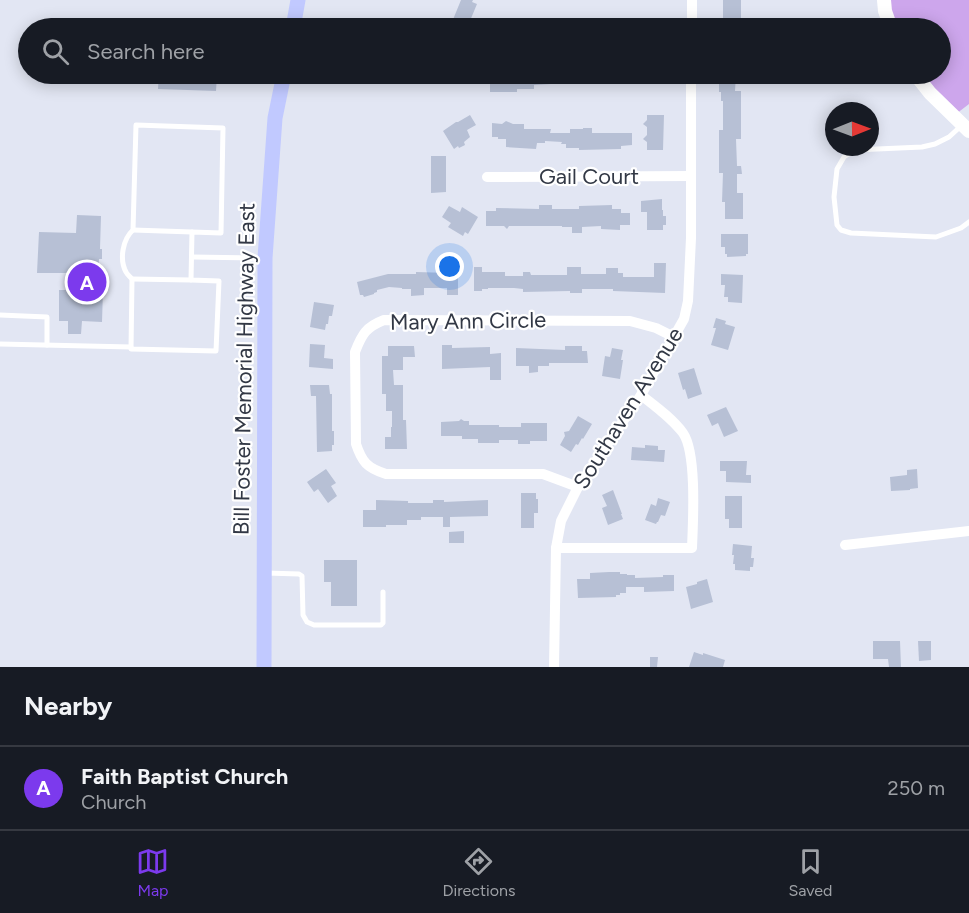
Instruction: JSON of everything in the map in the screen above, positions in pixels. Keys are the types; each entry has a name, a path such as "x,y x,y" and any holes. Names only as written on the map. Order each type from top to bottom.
{"main road":[{"path":"295,18 298,0"},
{"name":"Bill Foster Memorial Highway East","path":"264,667 265,258 275,118 282,84"}],"street":[{"path":"692,0 692,18"},
{"path":"884,0 887,18"},
{"name":"Southaven Avenue","path":"554,667 556,548 561,521 578,487 641,395 684,319 688,301 691,84"},
{"path":"923,84 966,128"},
{"name":"Gail Court","path":"487,177 691,176"},
{"name":"Mary Ann Circle","path":"578,487 543,474 386,474 367,465 360,456 356,444 355,352 367,328 384,320 630,321 656,328 674,337"},
{"path":"556,548 693,548 691,456 688,445 684,434 641,395"},
{"path":"845,545 969,531"}],"lane":[{"path":"131,347 132,279 126,272 123,251 128,235 133,230 136,125 223,128 221,233 133,230"},
{"path":"966,128 935,144 922,147 855,150 843,157 837,169 834,197 837,225 841,230 851,233 936,237 961,228 969,222"},
{"path":"191,280 192,232"},
{"path":"192,257 265,258"},
{"path":"0,344 216,351 219,280 132,279"},
{"path":"0,315 47,317 47,345"},
{"path":"264,573 302,576 303,615 307,622 314,625 381,625 383,623 383,592"}],"shaded area":[{"path":"888,0 969,0 969,104 956,114 930,84 951,84 951,18 892,18"}],"building":[{"path":"461,0 473,0 472,2 477,4 471,18 454,18"},
{"path":"723,0 741,0 741,18 723,18"},
{"path":"158,84 216,84 216,91 158,89"},
{"path":"490,84 551,84 534,85 534,89 517,89 517,92 490,92"},
{"path":"719,84 735,84 735,91 741,91 741,139 736,139 737,166 741,166 742,174 737,174 737,193 743,193 743,219 725,219 725,202 722,202 723,173 719,173 719,130 723,130 723,101 721,101 721,92 719,92"},
{"path":"470,115 476,125 467,130 470,137 464,142 465,145 454,149 443,131"},
{"path":"647,115 664,115 663,150 647,150 647,142 643,139 647,135 647,127 643,124 647,120"},
{"path":"506,121 513,124 524,124 524,129 551,129 550,133 570,133 570,129 592,128 592,133 632,133 632,145 621,146 621,149 579,150 579,148 566,148 566,144 561,144 562,142 545,141 545,143 537,143 536,149 506,147 506,139 492,137 492,123 502,124"},
{"path":"431,156 446,156 446,192 431,193"},
{"path":"662,199 666,225 663,225 663,230 647,230 647,212 641,212 641,201"},
{"path":"539,205 552,205 552,209 579,209 579,206 612,205 612,209 621,209 621,213 630,213 630,225 620,225 620,230 601,229 601,226 582,227 582,233 572,233 572,227 562,226 509,226 507,229 504,226 486,226 486,211 496,211 496,208 539,209"},
{"path":"449,206 460,212 462,207 478,217 468,234 465,232 463,236 448,227 451,223 442,217"},
{"path":"77,215 101,216 102,259 99,259 98,290 103,290 102,322 82,321 81,334 68,334 68,321 59,321 59,290 76,290 76,273 37,273 39,232 76,233"},
{"path":"721,234 748,234 748,254 727,257 725,247 721,247"},
{"path":"654,263 666,263 665,293 613,291 613,289 582,289 582,293 523,292 523,289 514,288 488,288 474,291 474,267 482,267 482,272 505,272 505,276 523,276 523,272 530,272 531,275 567,275 567,267 581,267 581,274 606,274 606,268 618,268 618,273 623,273 623,277 654,277"},
{"path":"450,267 458,267 458,295 447,295 447,288 424,288 424,295 411,296 411,289 389,287 364,297 360,295 357,282 388,274 450,273"},
{"path":"721,274 743,275 742,303 728,302 728,297 724,297 725,285 721,285"},
{"path":"314,302 334,305 332,316 329,316 325,330 310,327"},
{"path":"716,318 735,327 728,350 711,345 716,328 713,328"},
{"path":"310,344 325,345 324,358 333,359 333,369 309,367"},
{"path":"442,345 452,345 452,348 490,347 490,354 501,353 501,380 490,380 490,367 442,369"},
{"path":"388,346 414,346 415,357 403,357 403,370 393,370 394,385 403,385 403,420 406,420 407,449 385,449 385,437 391,437 392,427 392,411 386,411 386,394 382,394 382,356 388,356"},
{"path":"565,346 582,346 582,351 587,351 588,363 549,363 549,366 538,366 538,372 529,373 529,366 516,366 516,348 565,350"},
{"path":"612,348 623,350 620,379 602,376 605,356 610,357"},
{"path":"694,368 702,394 688,399 678,373"},
{"path":"310,385 329,385 330,394 332,394 334,445 332,445 332,451 317,452 316,396 311,396"},
{"path":"726,407 738,431 724,437 718,423 712,426 707,415"},
{"path":"578,416 592,424 583,439 571,452 560,445 565,436 564,432 569,431"},
{"path":"461,419 469,421 469,425 499,425 499,427 521,427 521,423 547,423 547,441 530,441 530,444 518,444 518,440 478,443 478,439 441,436 441,422"},
{"path":"645,445 658,446 658,450 665,450 664,462 631,460 632,447 645,448"},
{"path":"720,461 747,461 746,475 751,475 751,483 726,482 726,471 720,471"},
{"path":"326,469 336,483 331,486 337,496 328,503 318,489 314,492 307,482"},
{"path":"917,469 918,488 891,491 890,477 907,475 907,470"},
{"path":"613,490 623,519 608,525 602,508 607,506 602,495"},
{"path":"521,493 536,493 538,513 534,513 534,528 521,528"},
{"path":"725,496 742,496 742,528 729,528 729,519 725,519"},
{"path":"658,498 670,502 665,516 661,515 656,524 645,520 651,504 656,506"},
{"path":"376,500 433,503 433,500 444,500 444,502 488,500 488,516 450,517 450,527 443,527 443,517 421,517 421,520 407,520 407,525 363,527 363,510 376,510"},
{"path":"464,531 464,543 449,543 449,532"},
{"path":"733,544 752,546 751,558 754,558 750,571 735,570 734,555 732,555"},
{"path":"324,560 357,560 357,606 331,606 331,582 324,582"},
{"path":"620,572 620,574 635,575 635,578 674,575 674,591 644,592 644,587 626,587 626,593 620,593 616,597 578,598 577,579 590,579 590,573"},
{"path":"707,579 713,602 691,609 686,587"},
{"path":"873,641 900,641 901,667 889,667 888,659 873,659"},
{"path":"918,641 931,641 931,660 919,661"},
{"path":"694,652 725,660 723,667 689,667"},
{"path":"650,657 658,657 657,667 650,667"}],"place":[{"name":"Faith Baptist Church","path":"87,282"}]}
